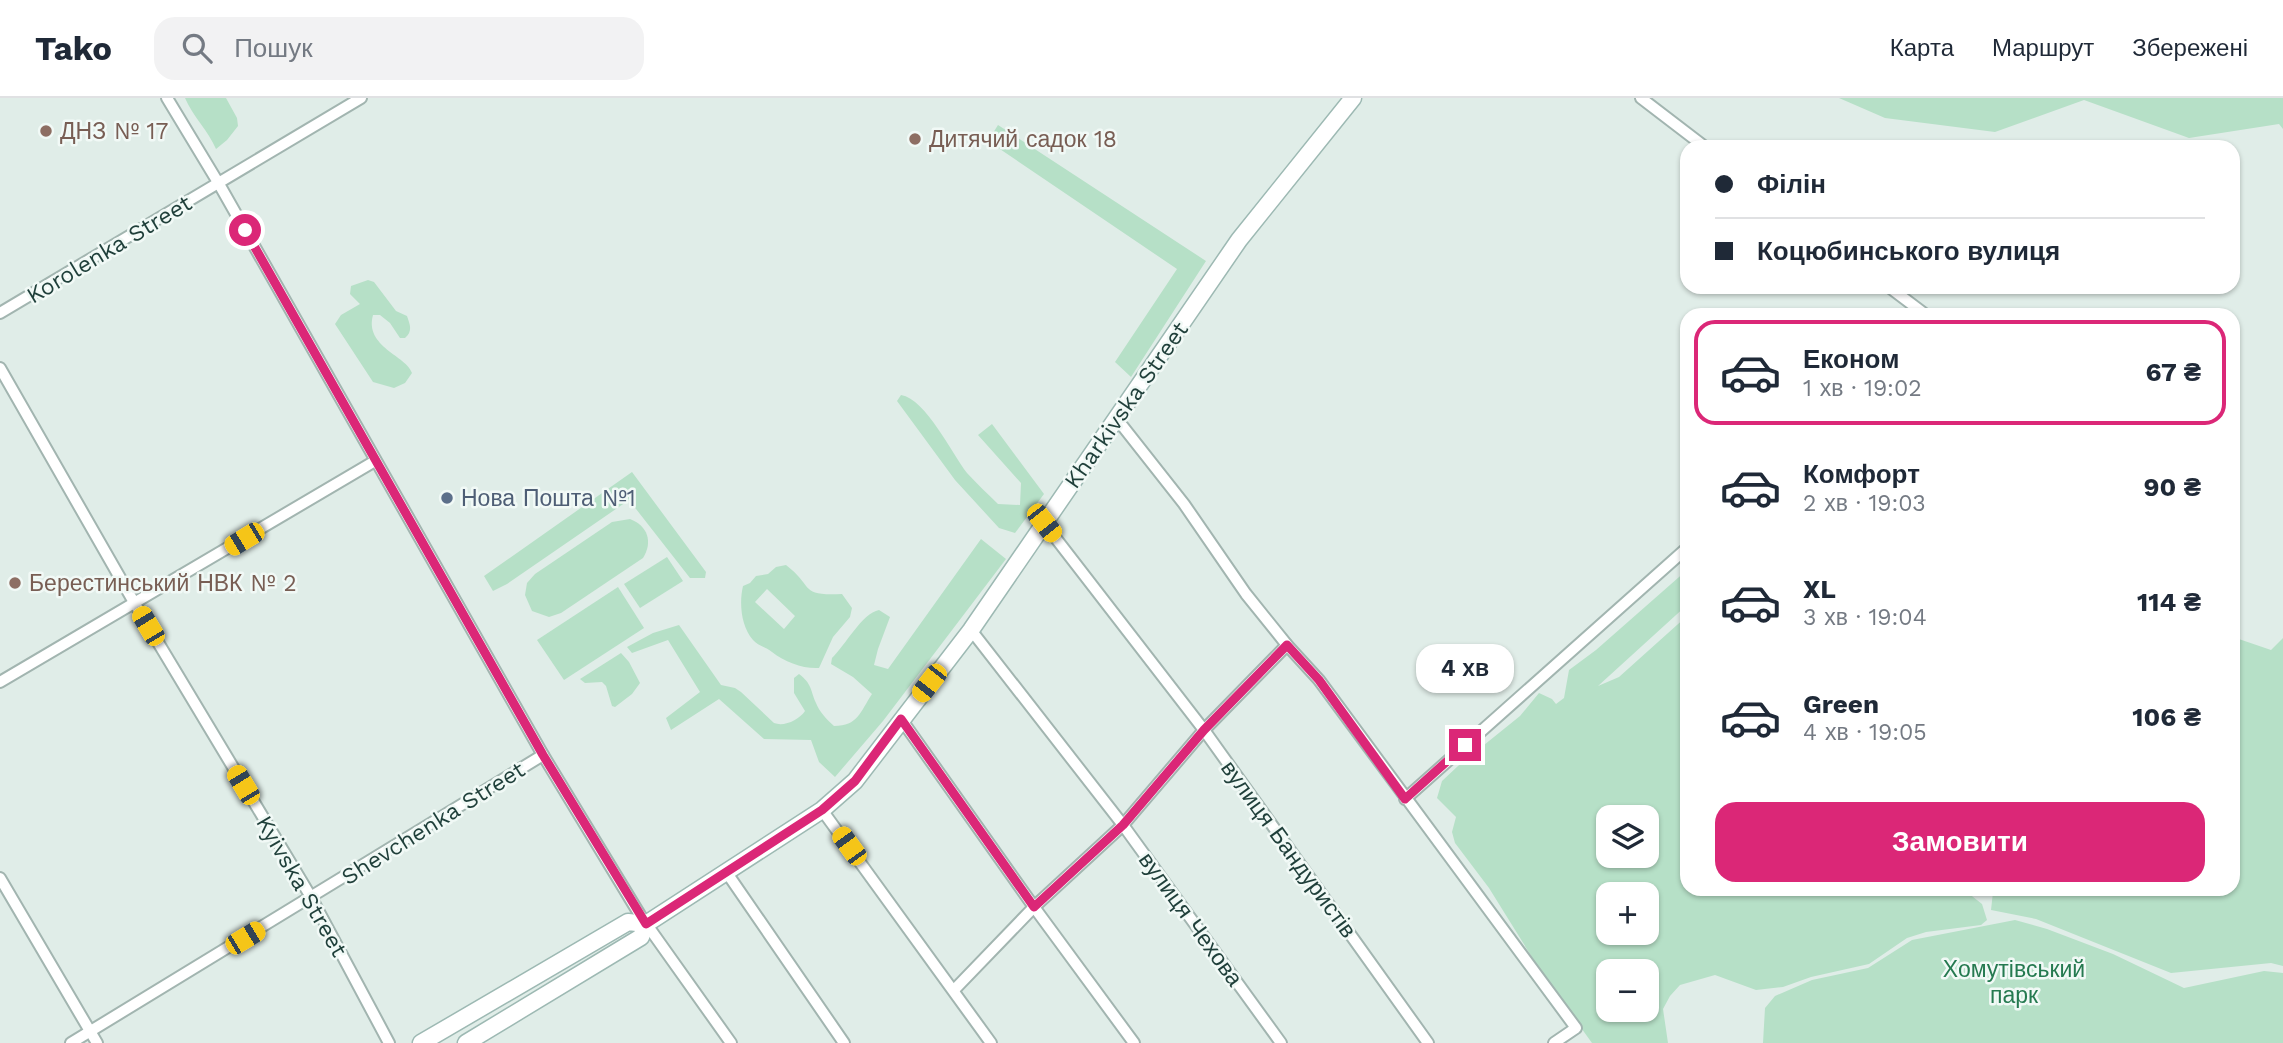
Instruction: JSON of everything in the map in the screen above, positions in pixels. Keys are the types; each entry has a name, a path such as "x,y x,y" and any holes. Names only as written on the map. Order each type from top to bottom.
{"street":[{"path":"167,98 219,184 543,755 646,924 731,1043"},
{"name":"Korolenka Street","path":"0,313 361,98"},
{"name":"Kharkivska Street","path":"466,1043 641,937 646,924 822,810 855,781 971,629 1239,240 1353,98"},
{"path":"1641,98 1696,140"},
{"path":"1898,294 1917,308"},
{"name":"Kyivska Street","path":"0,368 135,604 312,897 389,1043"},
{"path":"1117,419 1184,503 1246,594 1319,680 1576,1028 1554,1043"},
{"path":"0,682 375,461"},
{"name":"вулиця Бандуристів","path":"1044,523 1204,730 1428,1043"},
{"path":"1405,799 1680,554"},
{"name":"вулиця Чехова","path":"971,629 1123,825 1281,1043"},
{"path":"954,990 1034,907 1123,825 1204,730 1287,645"},
{"path":"901,719 1134,1043"},
{"name":"Shevchenka Street","path":"71,1043 543,755"},
{"path":"822,810 992,1043"},
{"path":"727,873 844,1043"},
{"path":"0,878 97,1043"},
{"name":"Kharkivska Street","path":"421,1043 628,922 646,924"}],"green space":[{"path":"185,98 226,98 237,118 238,126 216,149"},
{"path":"1839,98 2283,98 2283,129 2279,124 2189,138 2084,100 1995,132 1885,118"},
{"path":"998,125 1206,261 1131,377 1115,362 1177,269 988,141"},
{"path":"368,280 374,282 396,311 407,316 410,325 408,335 400,338 390,323 380,315 373,315 372,326 380,343 409,367 412,373 405,383 394,388 373,382 335,324 341,315 360,304 350,294 351,286"},
{"path":"901,395 920,406 929,416 967,473 998,504 1020,505 1021,483 978,435 992,424 1044,494 1015,533 999,528 955,480 897,401"},
{"path":"632,472 706,572 705,578 690,578 629,500 493,591 484,576"},
{"path":"630,519 641,526 647,535 648,546 643,558 561,613 549,617 532,611 525,595 527,583 535,574 612,522"},
{"path":"981,539 1006,559 883,721 835,777 819,762 811,740 764,739 719,699 671,730 666,718 700,692 668,640 632,653 627,647 653,633 679,625 721,685 741,692 774,723 791,722 805,711 794,693 794,678 799,674 809,684 817,706 829,721 834,726 848,724 858,717 872,694 853,677 831,664 832,658 860,623 879,610 890,617 874,665 888,669"},
{"path":"667,557 683,581 640,608 624,584"},
{"path":"786,565 813,592 842,594 852,608 850,617 833,637 819,668 801,666 783,659 755,642 746,628 741,607 743,586 756,576 768,574 776,567","holes":["767,589 795,616 784,629 755,602"]},
{"path":"1680,576 1680,611 1598,686 1619,677 1680,622 1680,896 1972,896 1982,904 1987,920 1981,925 1926,932 1907,938 1869,964 1811,977 1783,987 1756,990 1715,975 1680,985 1663,1009 1668,1043 1592,1043 1543,975 1489,888 1455,843 1452,832 1456,817 1437,798 1442,781 1520,716 1539,693 1556,704 1564,698 1569,670 1596,650"},
{"path":"618,587 644,628 564,680 537,640"},
{"path":"2283,638 2283,966 2271,963 2171,973 2036,919 1991,910 1993,896 2240,896 2240,639 2271,650"},
{"path":"621,653 640,683 632,694 615,707 612,706 606,686 602,682 585,683 580,679"},
{"name":"Хомутівський парк","path":"2015,920 2113,954 2184,988 2264,971 2283,973 2283,1043 1763,1043 1765,1008 1775,996 1812,980 1868,968 1912,940"}],"place":[{"name":"ДНЗ № 17","path":"46,131"},
{"name":"Дитячий садок 18","path":"915,139"},
{"name":"Нова Пошта №1","path":"447,498"},
{"name":"Берестинський НВК № 2","path":"15,583"}],"route":[{"path":"245,230 543,755 646,924 822,810 855,781 901,719 1034,907 1123,825 1204,730 1287,645 1319,680 1405,799 1465,745"}]}
